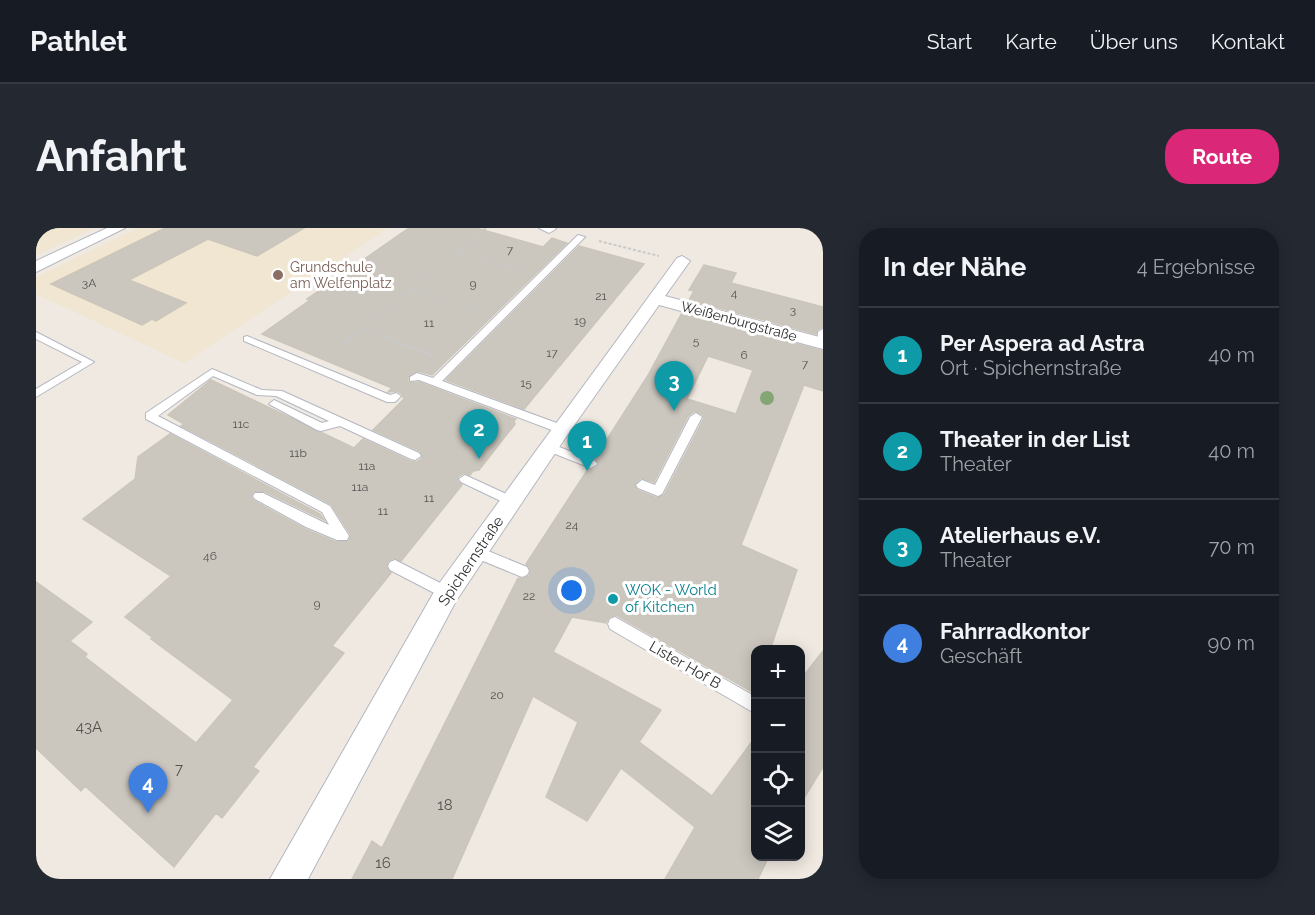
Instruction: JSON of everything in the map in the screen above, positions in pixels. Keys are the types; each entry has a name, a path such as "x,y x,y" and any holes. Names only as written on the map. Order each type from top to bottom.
{"street":[{"path":"36,267 118,228"},
{"name":"Spichernstraße","path":"288,879 447,593 682,261"},
{"name":"Weißenburgstraße","path":"656,299 822,340"}],"lane":[{"path":"435,382 581,237"},
{"path":"36,335 89,362 36,394"},
{"path":"247,339 391,400 396,396"},
{"path":"259,496 342,536 326,509 150,416 212,372 261,393 278,393 415,456"},
{"path":"414,379 417,376 435,382 555,438 591,464"},
{"path":"274,404 321,427 340,422"},
{"path":"642,484 658,491 696,417"},
{"path":"465,479 511,501"},
{"path":"476,552 522,571"},
{"path":"395,566 447,593"},
{"name":"Lister Hof B","path":"615,624 751,703"}],"path":[{"path":"342,345 409,288 486,228"},
{"path":"581,237 682,261"},
{"path":"456,252 541,277"},
{"path":"409,288 500,318"},
{"path":"362,329 429,354"}],"shaded area":[{"path":"36,228 95,228 36,255"},
{"path":"138,228 388,228 184,363 36,294 36,277"}],"building":[{"path":"165,228 304,228 257,256 208,239 129,280 186,303 156,321 152,319 142,325 51,284"},
{"path":"409,228 476,228 543,247 552,238 567,243 432,375 418,371 408,377 408,383 419,382 516,419 515,424 479,470 473,471 470,475 464,473 458,477 457,480 462,485 401,561 394,558 388,561 386,567 391,573 332,646 344,653 253,767 259,771 222,818 216,813 174,867 85,786 81,791 36,748 36,582 92,622 70,641 87,654 85,657 196,743 233,700 125,617 171,576 83,519 135,479 138,457 170,434 320,514 324,520 264,491 253,492 251,497 254,501 305,529 336,542 349,541 351,535 331,504 181,426 184,424 168,415 211,380 354,448 363,439 410,461 416,462 422,458 420,451 373,430 404,399 402,394 397,391 388,392 392,388 262,334 310,300 307,299"},
{"path":"579,246 644,264 524,409 446,380"},
{"path":"704,265 736,273 731,283 823,307 823,327 817,330 816,334 689,300 694,291 689,290"},
{"path":"682,313 823,351 823,391 804,385 741,545 797,570 772,645 751,645 751,691 616,615 609,617 606,623 572,617 553,652 661,710 639,742 712,796 751,743 751,861 767,861 758,879 665,879 695,827 621,768 587,821 546,797 578,722 533,696 452,879 352,879 372,841 382,848 518,578 523,579 529,576 531,570 526,564 588,469 592,470 599,464 595,458 647,377","holes":["708,356 753,370 736,414 687,399","695,411 704,418 664,495 657,498 637,490 634,485 641,478 654,482 688,416"]},
{"path":"823,651 823,767 805,796 805,699 805,674"}],"place":[{"name":"Grundschule am Welfenplatz","path":"278,275"},
{"name":"Atelierhaus e.V.","path":"674,411"},
{"name":"Theater in der List","path":"479,459"},
{"name":"Per Aspera ad Astra","path":"587,471"},
{"name":"WOK - World of Kitchen","path":"613,599"},
{"name":"Fahrradkontor","path":"148,813"}]}
